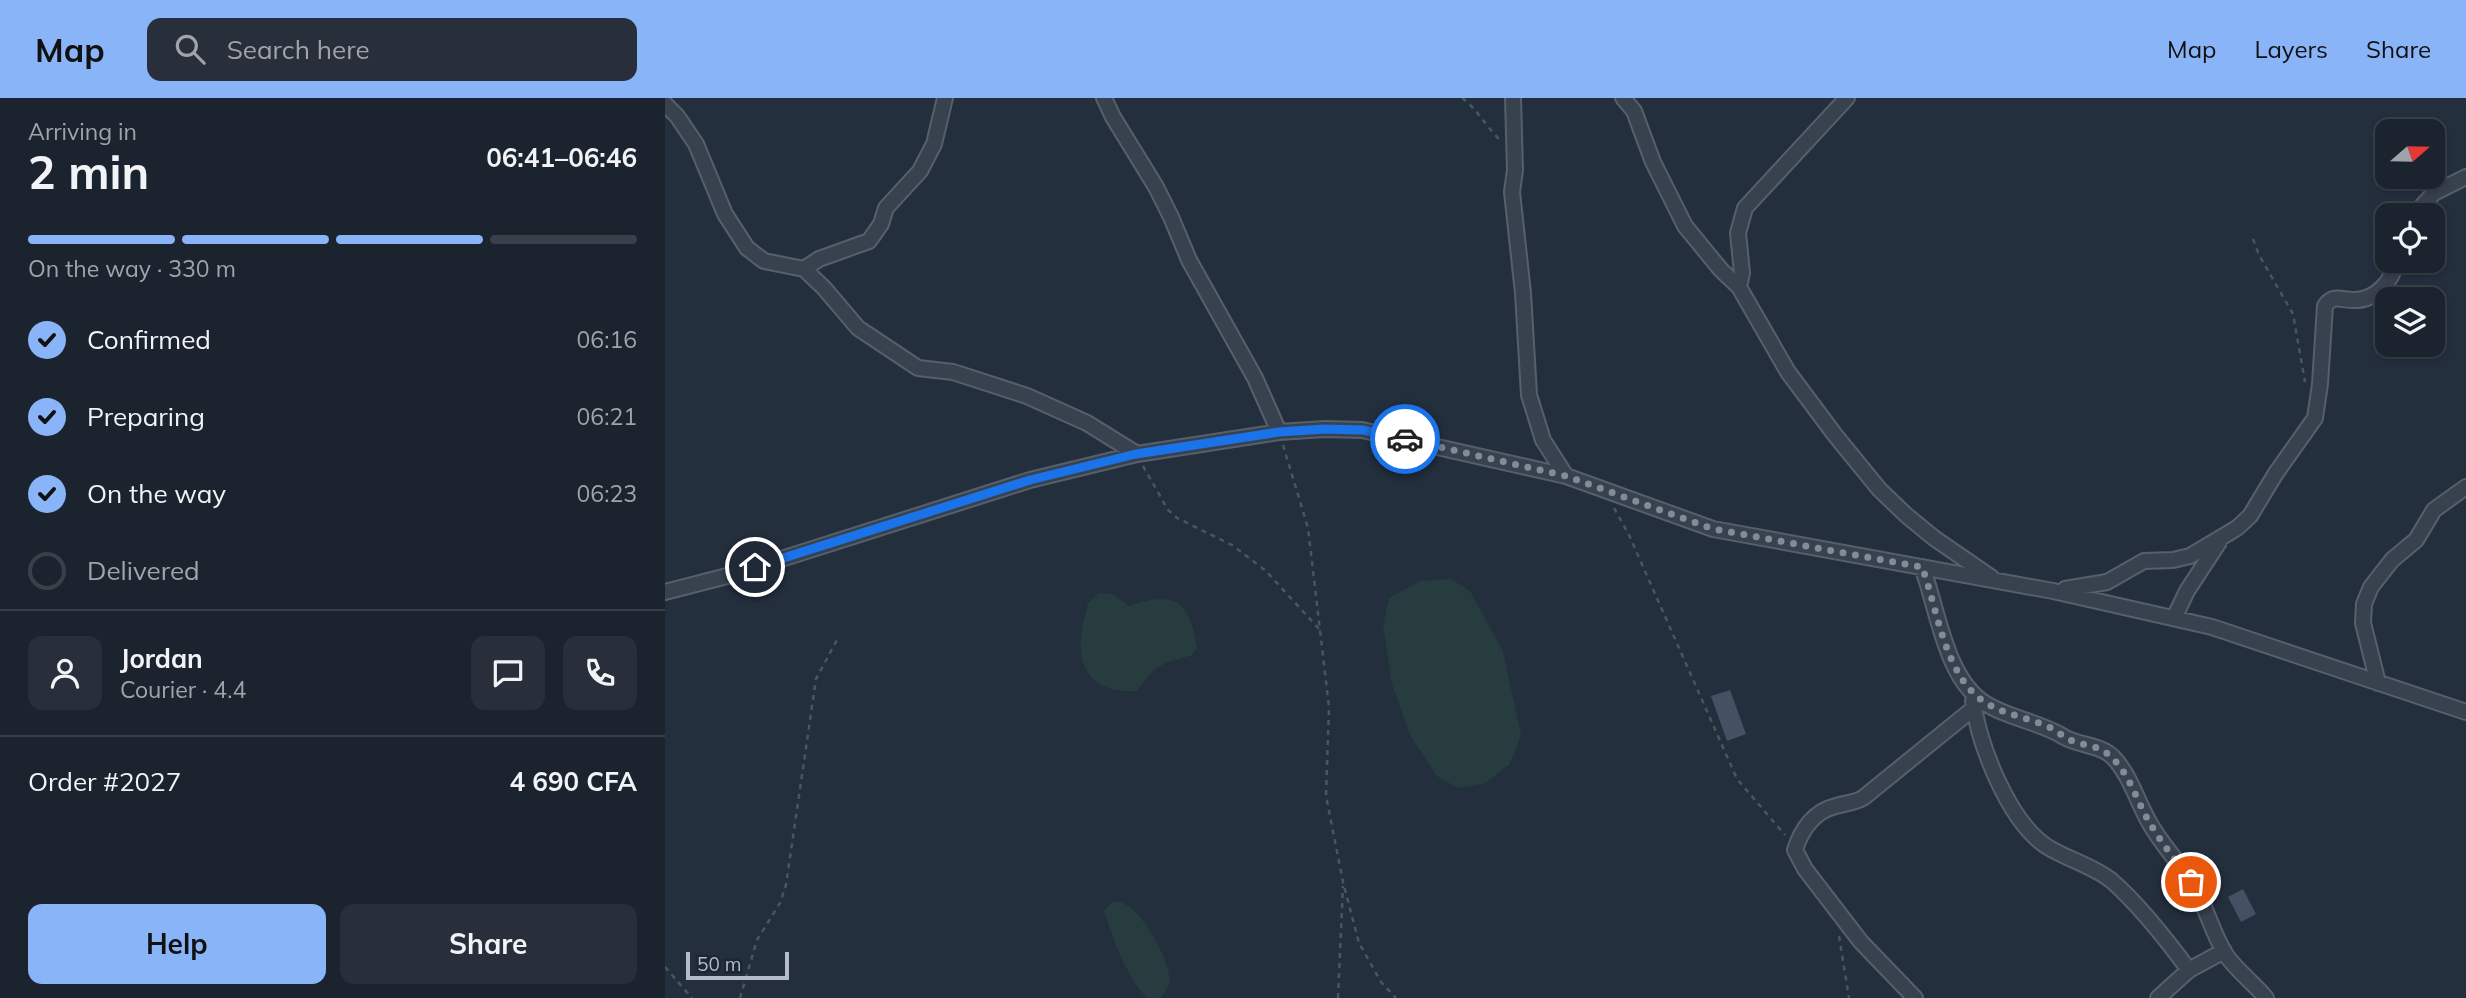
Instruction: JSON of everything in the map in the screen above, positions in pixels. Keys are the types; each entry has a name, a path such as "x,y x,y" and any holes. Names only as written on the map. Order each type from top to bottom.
{"street":[{"path":"804,269 819,259 869,241 881,224 885,208 920,171 934,144 945,98"},
{"path":"1104,98 1112,117 1136,152 1161,197 1189,260 1255,378 1279,432"},
{"path":"1513,98 1515,170 1512,192 1523,293 1529,396 1543,440 1566,476"},
{"path":"1623,98 1634,111 1653,162 1685,226 1721,270 1739,287 1793,379 1879,489 1934,538 1997,580"},
{"path":"1739,287 1742,273 1738,233 1745,208 1847,98"},
{"path":"665,104 677,116 696,145 725,214 747,248 764,261 804,269 858,328 918,368 953,372 1027,396 1087,423 1136,454"},
{"path":"2425,203 2434,193 2466,177"},
{"path":"2053,591 2106,582 2144,561 2173,560 2190,556 2250,516 2276,472 2315,418 2325,306 2333,299 2356,300 2377,292 2392,273"},
{"path":"665,592 731,575 1030,480 1136,454 1279,432 1363,430 1566,476 1713,529 1997,580 2212,627 2466,712"},
{"path":"2378,682 2363,623 2364,604 2371,587 2387,565 2416,540 2434,510 2466,487"},
{"path":"2174,618 2187,591 2224,535"},
{"path":"1922,567 1950,657 1972,692 1985,703 2005,713 2052,729 2074,742 2102,749 2114,758 2149,823 2191,882 2224,951 2266,998"},
{"path":"1972,692 1974,708 1993,769 2023,825 2043,844 2111,880 2189,970"},
{"path":"1915,998 1861,942 1805,869 1795,850 1800,834 1814,817 1825,810 1855,802 1863,797 1974,708"},
{"path":"2158,998 2189,970 2224,951"}],"path":[{"path":"1462,98 1514,154"},
{"path":"2253,239 2259,255 2293,314 2308,387"},
{"path":"1279,432 1294,474 1308,528 1329,707 1326,796 1343,882 1359,943 1381,982 1396,998"},
{"path":"1136,454 1168,510 1177,518 1232,545 1266,571 1319,629"},
{"path":"1603,488 1629,535 1737,779 1780,827 1795,850"},
{"path":"740,998 757,940 780,903 786,885 816,678 839,636"},
{"path":"1338,998 1343,882"},
{"path":"1839,933 1849,998"},
{"path":"665,967 692,998"}],"green space":[{"path":"1451,579 1470,591 1503,651 1521,735 1510,764 1483,784 1458,788 1437,776 1410,735 1392,684 1383,625 1389,598 1420,581"},
{"path":"1099,593 1112,594 1129,606 1158,599 1177,603 1190,619 1197,648 1192,655 1165,663 1153,671 1137,691 1117,690 1100,684 1087,672 1081,652 1088,603"},
{"path":"1112,902 1122,902 1131,908 1155,938 1169,974 1167,989 1161,998 1147,998 1126,968 1104,911"}],"building":[{"path":"1730,690 1746,734 1727,741 1711,696"},
{"path":"2204,857 2215,876 2203,883 2191,865"},
{"path":"2243,889 2256,914 2241,922 2228,897"}],"way so far":[{"path":"1405,439 1566,476 1713,529 1922,567 1950,657 1963,682 1985,703 2052,729 2074,742 2102,749 2114,758 2149,823 2191,882"}],"route":[{"path":"755,567 1030,480 1136,454 1279,432 1325,429 1363,430 1405,439"}]}
